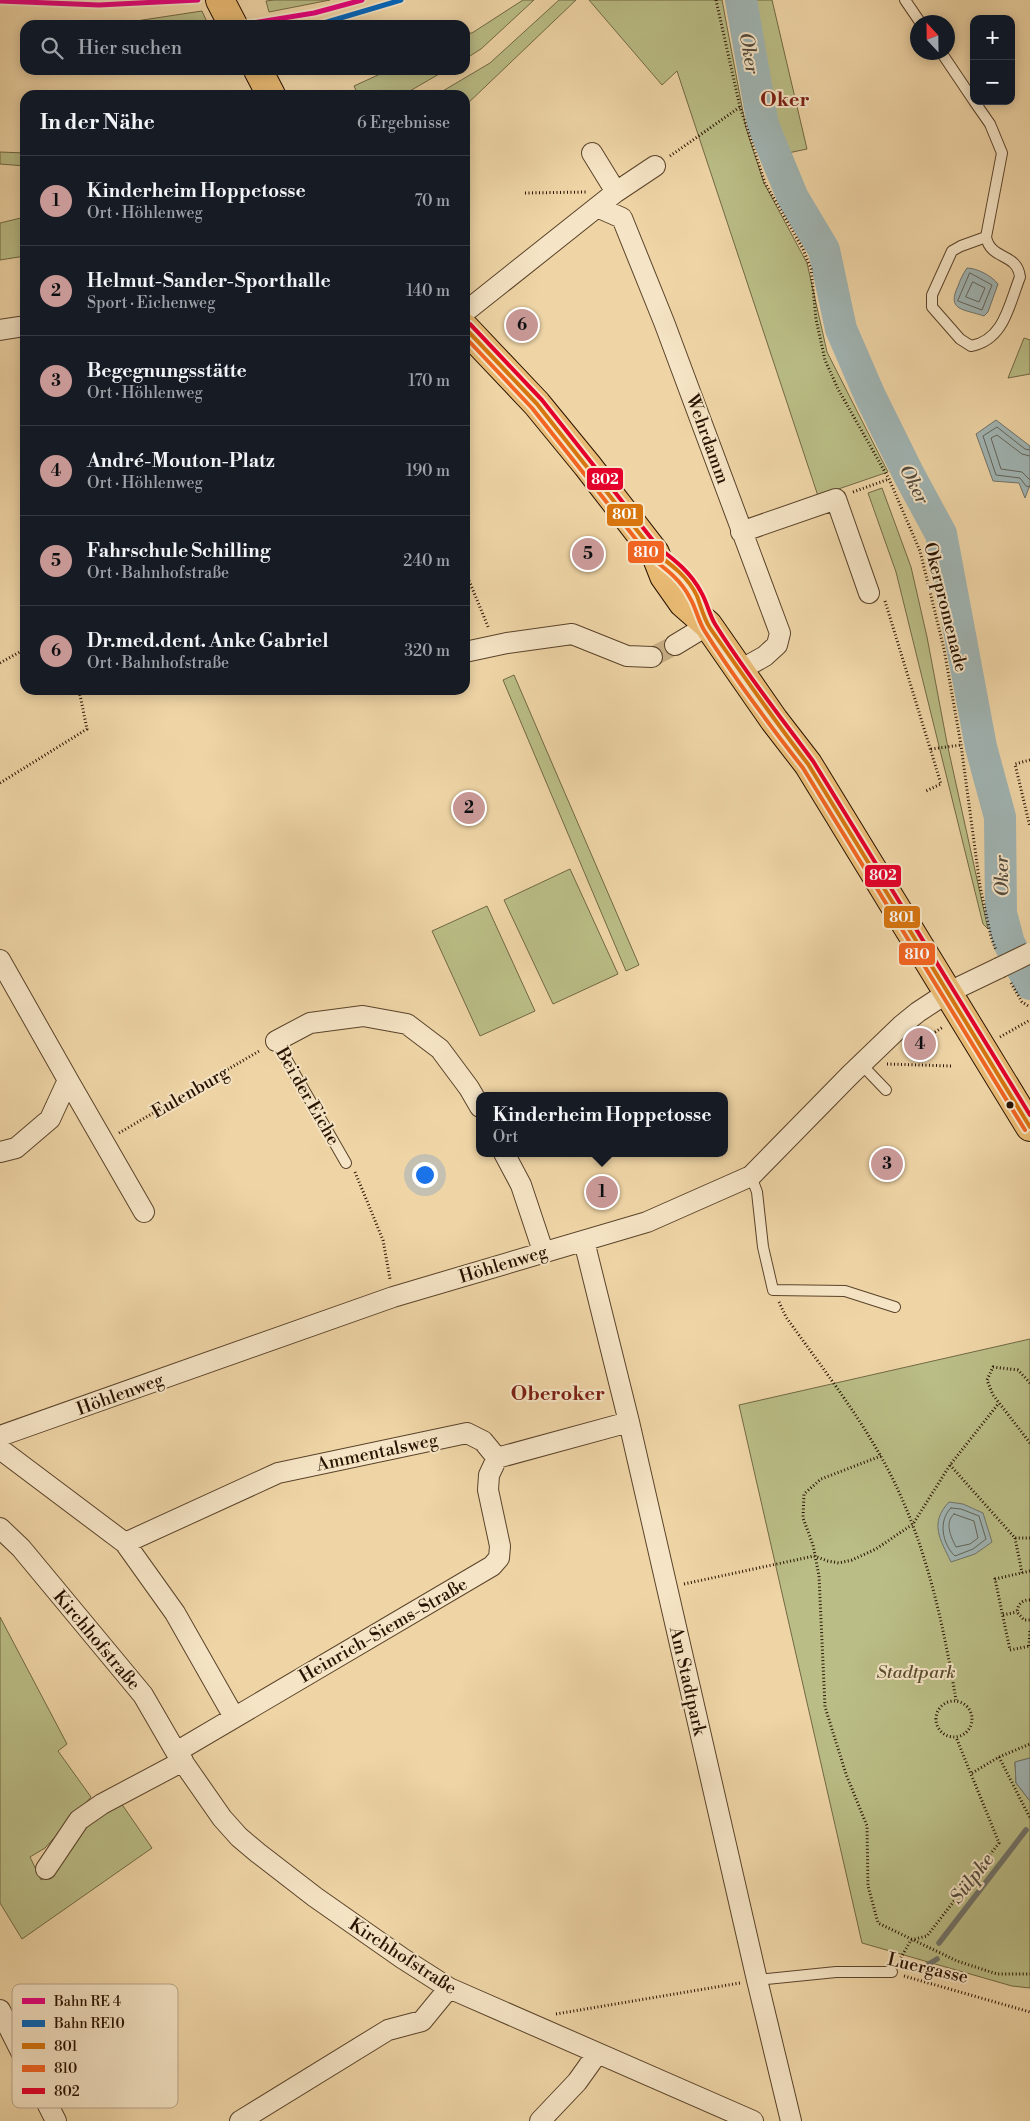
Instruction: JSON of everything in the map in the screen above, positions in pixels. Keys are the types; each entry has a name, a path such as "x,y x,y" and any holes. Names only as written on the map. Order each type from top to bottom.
{"main road":[{"path":"220,0 230,20"},
{"path":"261,75 268,90"},
{"path":"470,333 537,404 655,553 664,576 683,603 708,625 774,720 808,764 852,832 947,993 1030,1127"}],"street":[{"path":"592,153 616,192"},
{"path":"470,308 594,199 616,192 655,166"},
{"name":"Wehrdamm","path":"594,199 622,218 664,322 780,633 777,645 765,656 740,670"},
{"path":"0,330 20,327"},
{"path":"742,532 836,499 869,593"},
{"path":"675,645 708,625"},
{"path":"470,651 572,634 627,656 652,657"},
{"name":"Höhlenweg","path":"0,1436 393,1297 543,1251 647,1222 751,1176 861,1064 918,1012 947,993 1030,953"},
{"path":"0,960 144,1212"},
{"name":"Bei der Eiche","path":"276,1041 310,1023 363,1016 406,1024 440,1049 476,1100"},
{"path":"0,1152 16,1148 50,1119 68,1080"},
{"path":"506,1157 520,1185 543,1251"},
{"name":"Am Stadtpark","path":"584,1241 629,1422 757,1980 792,2121"},
{"path":"497,1458 629,1422"},
{"name":"Ammentalsweg","path":"125,1543 278,1473 467,1433 483,1441 497,1458"},
{"path":"0,1449 125,1543 175,1614 234,1717"},
{"name":"Heinrich-Siems-Straße","path":"179,1756 234,1717 492,1566 499,1558 500,1546 488,1490 489,1475 497,1458"},
{"name":"Kirchhofstraße","path":"0,1528 21,1548 143,1695 179,1756 222,1818 239,1837 315,1897 402,1958 449,1988 753,2121"},
{"path":"46,1869 79,1820 179,1756"},
{"path":"240,2121 388,2030 422,2021 449,1988"},
{"path":"0,2010 12,2034"},
{"path":"540,2121 577,2082 598,2054"},
{"path":"49,2108 56,2121"}],"lane":[{"path":"905,0 915,15"},
{"path":"946,60 970,95"},
{"path":"977,105 990,124 1002,153 986,237 990,249 1012,261 1019,269 1020,278 997,333 984,344 971,346 960,339 932,306 932,295 952,251 960,246 986,237"},
{"name":"Bei der Eiche","path":"276,1041 346,1163"},
{"path":"861,1064 886,1090"},
{"path":"751,1176 756,1192 763,1247 773,1290 845,1291 895,1307"},
{"name":"Luergasse","path":"757,1980 836,1972 892,1972"}],"path":[{"name":"Okerpromenade","path":"716,0 740,107 765,183 803,249 811,269 816,319 825,360 838,389 888,479 920,550 944,649 961,744 980,886 991,937 1002,966 1022,1002 1030,1008"},
{"path":"655,166 740,107"},
{"path":"525,193 594,199"},
{"path":"836,499 888,479"},
{"path":"470,583 496,646"},
{"path":"869,593 884,599 942,784 926,791"},
{"path":"0,663 20,652"},
{"path":"0,783 87,729 80,695"},
{"path":"931,749 961,744"},
{"path":"1030,760 1015,764 1030,827"},
{"path":"996,1039 1030,1020"},
{"name":"Eulenburg","path":"104,1142 276,1041"},
{"path":"861,1064 952,1066"},
{"name":"Bei der Eiche","path":"346,1163 352,1166 383,1240 393,1297"},
{"path":"773,1290 786,1317 880,1456 913,1524 934,1590 956,1700"},
{"path":"1030,1383 1018,1370 993,1368 987,1380 993,1395 1030,1443"},
{"path":"667,1587 814,1556 828,1561 852,1560 876,1549 913,1524 950,1465 999,1403"},
{"path":"880,1456 821,1479 804,1494 803,1518 813,1545 819,1576 826,1707 846,1774 867,1826 868,1886 878,1924 957,1961 997,1974 1030,1974"},
{"path":"950,1465 1015,1538 1022,1573"},
{"path":"1015,1538 1030,1538"},
{"path":"1030,1571 995,1579 1010,1650 1030,1646 1030,1629"},
{"path":"1017,1612 1020,1603 1024,1600 1030,1600"},
{"path":"1003,1615 1017,1612"},
{"path":"1017,1612 1024,1620 1030,1620"},
{"path":"956,1700 968,1706 972,1716 971,1726 965,1733 956,1737 947,1736 938,1729 935,1718 938,1709 945,1702 956,1700"},
{"path":"892,1972 912,1940 928,1936 999,1843 956,1737"},
{"path":"972,1774 1000,1757 1030,1744"},
{"path":"1000,1757 1030,1818"},
{"name":"Luergasse","path":"892,1972 1030,2012"},
{"path":"541,2028 554,2014 757,1980"}],"green space":[{"path":"330,0 269,12 266,1"},
{"path":"523,0 534,0 481,49 470,56 470,33"},
{"path":"559,0 576,0 470,101 470,90 444,90 490,63"},
{"path":"589,0 722,0 746,128 764,183 807,263 827,352 888,472 818,496 677,71 662,85"},
{"path":"747,0 772,0 807,149 788,153 776,125"},
{"path":"202,11 206,20 143,20"},
{"path":"378,75 437,75 412,90 356,90 354,86"},
{"path":"0,152 20,153 20,166 0,164"},
{"path":"20,218 20,257 0,260 0,223"},
{"path":"1024,338 1030,340 1030,374 1008,378"},
{"path":"882,488 911,567 988,929 983,924 896,572 868,493"},
{"path":"514,675 639,965 626,971 503,680"},
{"path":"570,869 618,974 553,1004 504,900"},
{"path":"487,906 535,1011 480,1036 432,931"},
{"name":"Stadtpark","path":"1030,1339 1030,1758 1015,1762 1016,1783 1030,1801 1030,1988 1012,1986 862,1943 739,1405"},
{"path":"0,1617 67,1744 58,1751 91,1797 45,1848 30,1857 41,1880 54,1873 86,1824 121,1803 152,1848 22,1939 0,1903"}],"water":[{"path":"967,268 984,273 998,284 988,312 984,316 959,308 954,300"},
{"path":"996,420 1030,446 1030,485 1025,498 1019,483 993,481 976,434"},
{"path":"949,1502 963,1504 983,1513 992,1542 975,1554 951,1562 938,1531 939,1517"},
{"path":"1030,1758 1030,1801 1016,1783 1015,1762"}],"waterway":[{"name":"Oker","path":"741,0 763,125 793,198 824,250 841,329 870,396 941,534 981,747 1000,817 1001,913 1009,943 1030,984"},
{"name":"Sülpke","path":"939,1943 1026,1830"},
{"name":"Sülpke","path":"919,1970 937,1959"}],"tunnel":[{"path":"652,657 675,645"}],"transit line":[{"path":"0,1 99,5 198,0"},
{"path":"271,20 314,13 362,0"},
{"name":"802","path":"470,324 542,400 659,548 693,579 726,642 813,761 1030,1115"},
{"name":"801","path":"470,333 537,404 655,553 689,583 697,596 710,628 770,714 808,764 1030,1127"},
{"name":"810","path":"470,342 532,408 650,557 673,575 682,586 692,602 704,630 727,665 803,768 1025,1130"}],"rail line":[{"name":"RE10","path":"334,20 401,0"}],"place":[{"name":"Dr.med.dent. Anke Gabriel","path":"522,325"},
{"name":"Fahrschule Schilling","path":"588,554"},
{"name":"Helmut-Sander-Sporthalle","path":"469,808"},
{"name":"André-Mouton-Platz","path":"920,1044"},
{"name":"Begegnungsstätte","path":"887,1164"},
{"name":"Kinderheim Hoppetosse","path":"602,1192"}],"district":[{"name":"Oker","path":"785,99"},
{"name":"Oberoker","path":"558,1393"}]}
